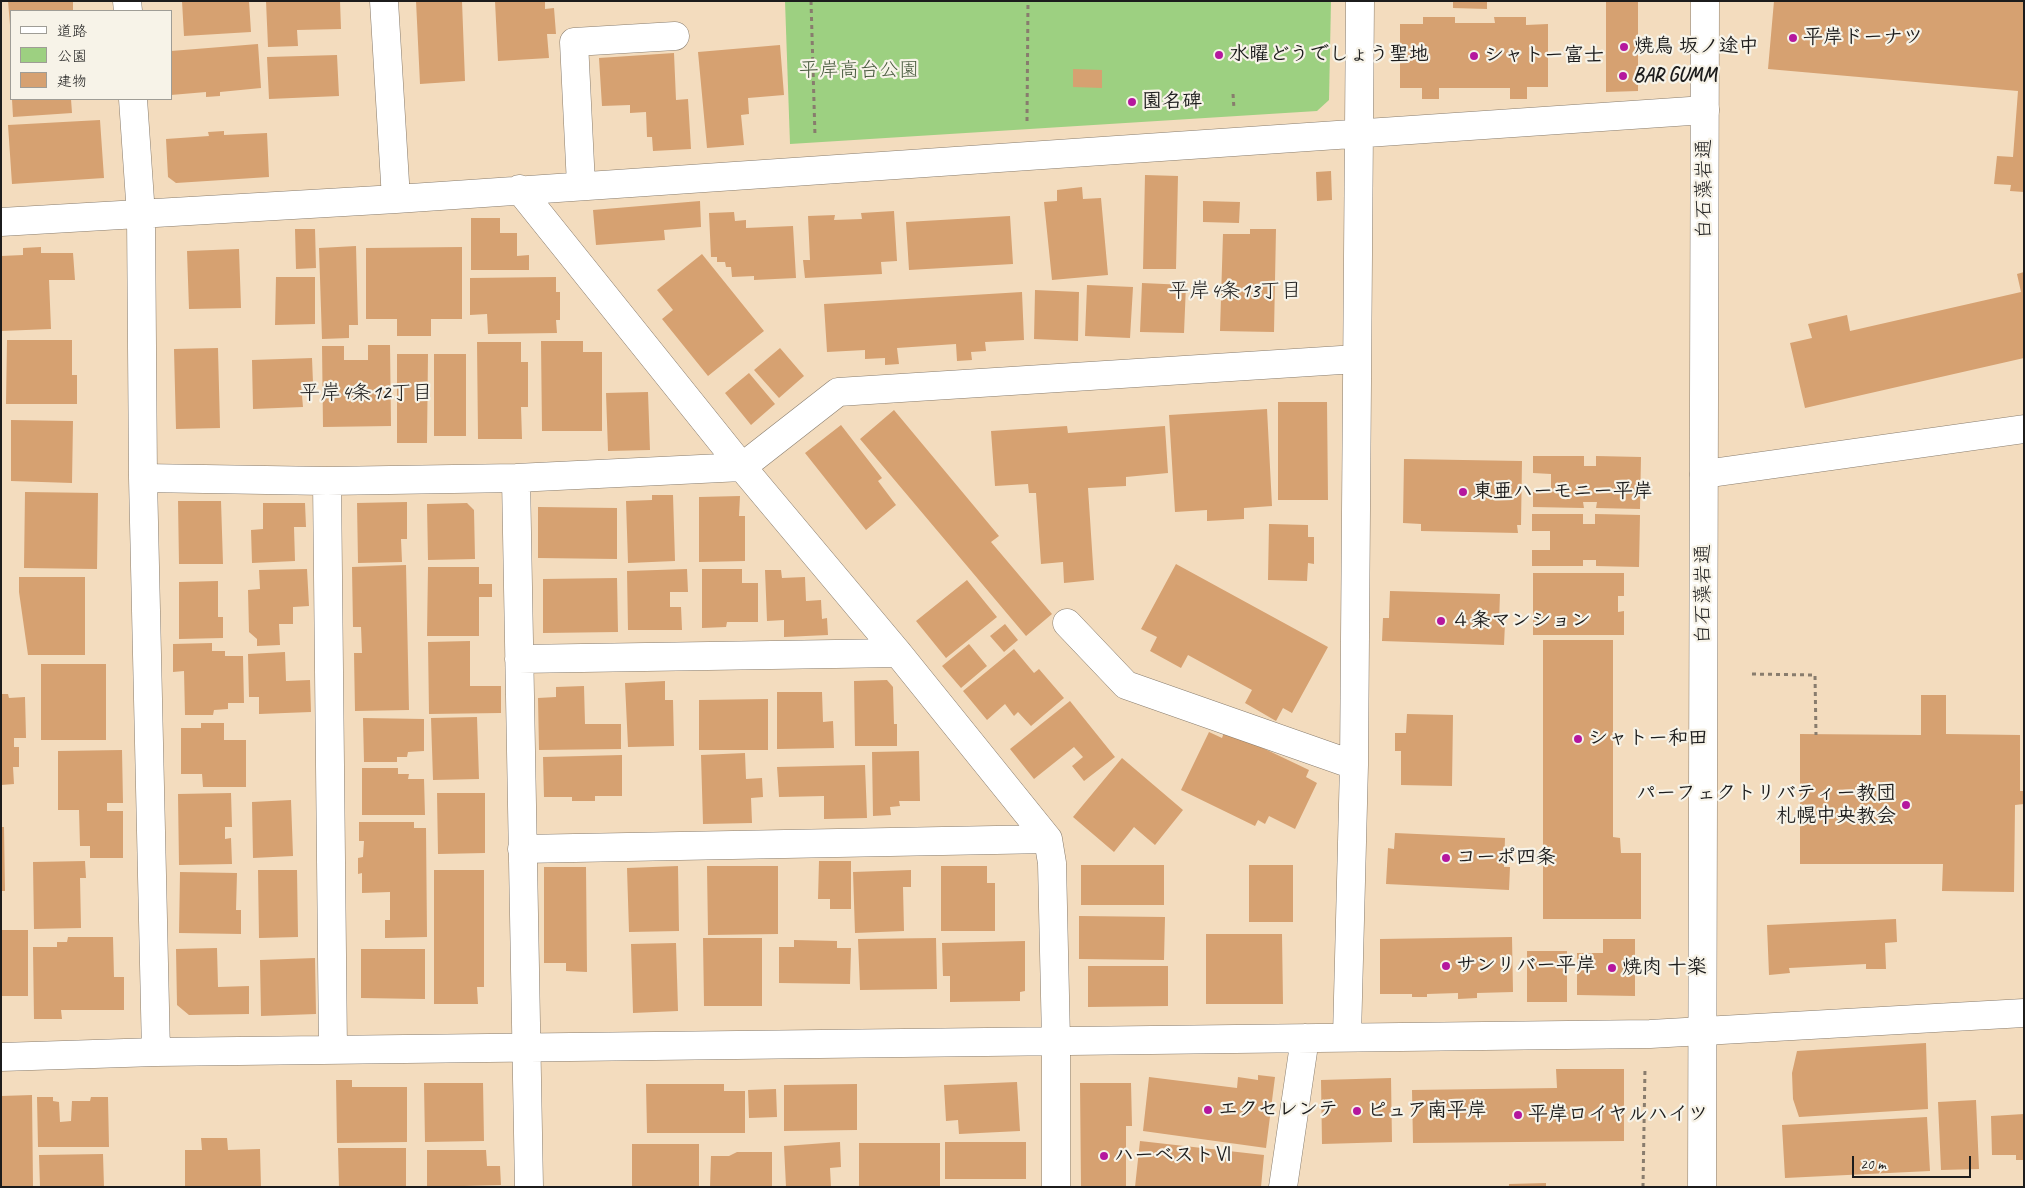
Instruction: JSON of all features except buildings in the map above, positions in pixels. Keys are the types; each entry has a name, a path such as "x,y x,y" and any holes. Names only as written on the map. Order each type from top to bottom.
{"street":[{"path":"384,1 396,199"},
{"path":"1347,1036 1354,765 1360,1"},
{"name":"白石藻岩通","path":"1702,1187 1705,1"},
{"path":"581,185 574,42 675,36"},
{"path":"133,100 141,215 142,478 156,1052"},
{"path":"1,222 396,199 519,189 1705,110"},
{"path":"519,189 742,467 898,653 1048,839 1052,864 1056,1040 1056,1187"},
{"path":"142,478 327,481 516,478 742,467 838,392 1357,359"},
{"path":"1704,474 2024,429"},
{"path":"516,478 528,1187"},
{"path":"327,481 333,1050"},
{"path":"1067,623 1126,685 1354,765"},
{"path":"519,659 898,653"},
{"path":"522,849 1048,839"},
{"path":"1,1057 156,1052 1347,1036 1650,1034 2024,1014"},
{"path":"1283,1187 1304,1038"}],"path":[{"path":"811,1 815,136"},
{"path":"1027,125 1028,1"},
{"path":"1752,674 1815,674 1816,735"},
{"path":"1643,1187 1645,1064 1650,1034"}],"green space":[{"name":"平岸高台公園","path":"785,1 1331,1 1329,100 1317,111 790,144"}],"place":[{"name":"平岸ドーナツ","path":"1793,38"},
{"name":"焼鳥 坂ノ途中","path":"1624,47"},
{"name":"水曜どうでしょう聖地","path":"1219,55"},
{"name":"シャトー富士","path":"1474,56"},
{"name":"BAR GUMM","path":"1623,76"},
{"name":"園名碑","path":"1132,102"},
{"name":"東亜ハーモニー平岸","path":"1463,492"},
{"name":"４条マンション","path":"1441,621"},
{"name":"シャトー和田","path":"1578,739"},
{"name":"パーフェクトリバティー教団 札幌中央教会","path":"1906,805"},
{"name":"コーポ四条","path":"1446,858"},
{"name":"サンリバー平岸","path":"1446,966"},
{"name":"焼肉 十楽","path":"1612,968"},
{"name":"エクセレンテ","path":"1208,1110"},
{"name":"ピュア南平岸","path":"1357,1111"},
{"name":"平岸ロイヤルハイツ","path":"1518,1115"},
{"name":"ハーベストⅥ","path":"1104,1156"}],"district":[{"name":"平岸4条13丁目","path":"1235,291"},
{"name":"平岸4条12丁目","path":"366,393"}]}
